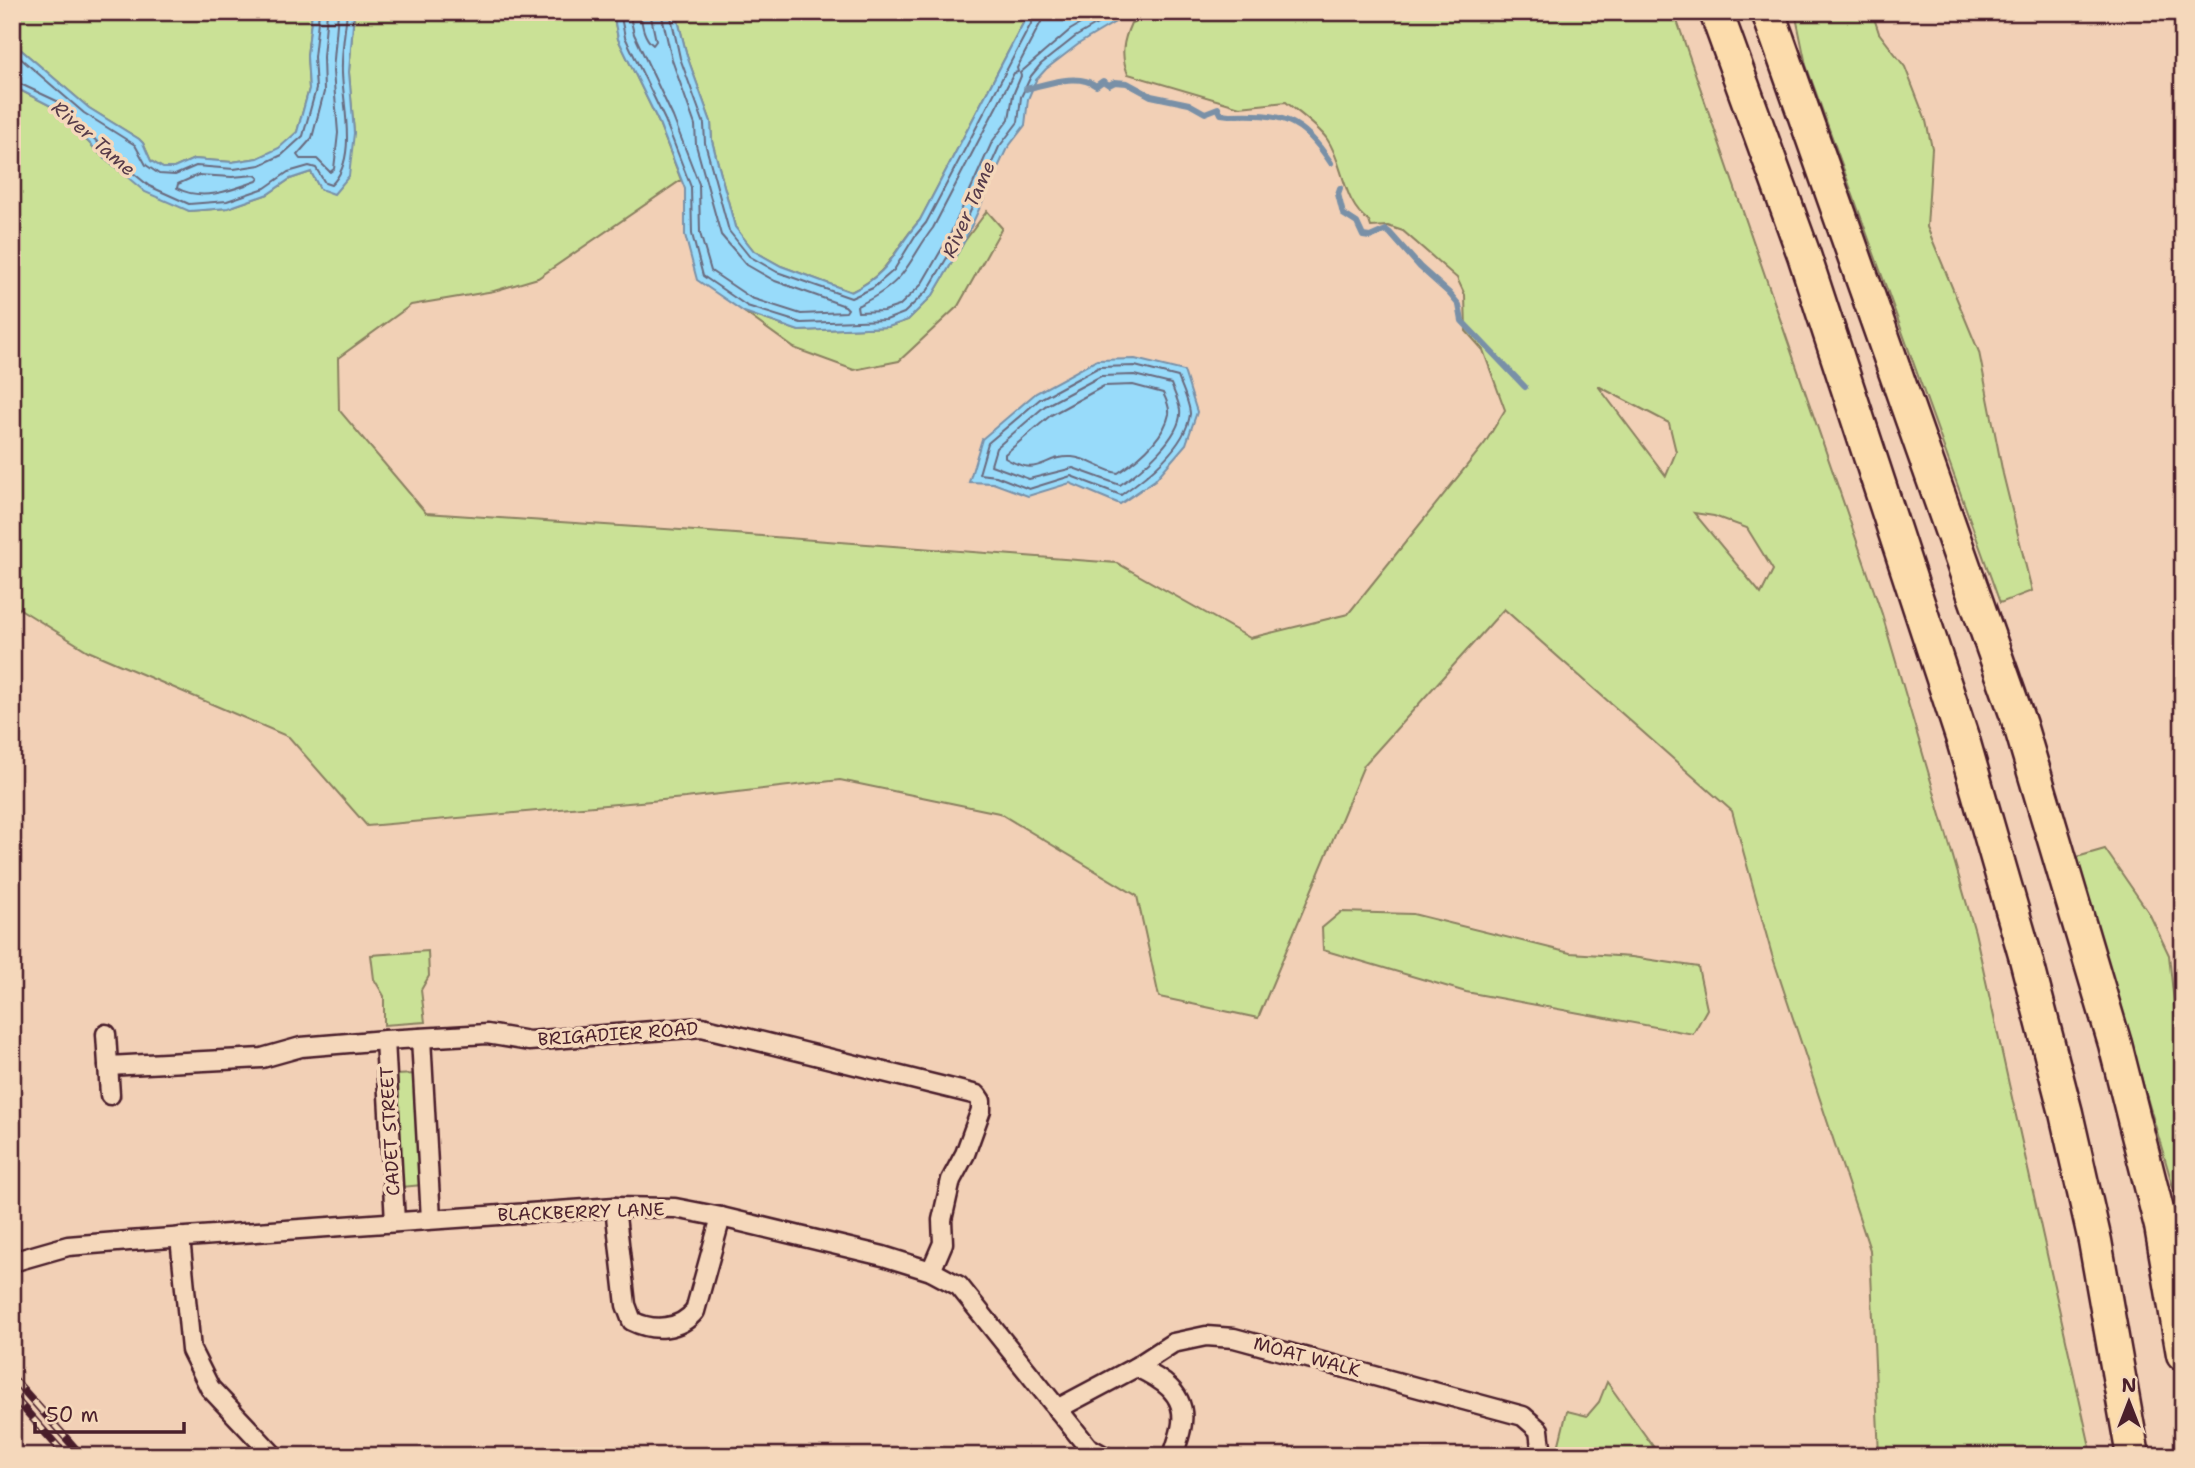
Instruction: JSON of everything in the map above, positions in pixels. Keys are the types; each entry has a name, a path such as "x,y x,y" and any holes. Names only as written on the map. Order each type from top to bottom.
{"highway":[{"path":"1716,12 1804,255 1979,794 2025,955 2066,1114 2095,1241 2133,1456"},
{"path":"1769,12 2020,725 2115,1044 2161,1226 2183,1354"}],"street":[{"name":"BRIGADIER ROAD","path":"108,1066 262,1058 301,1047 385,1040 487,1034 529,1041 702,1027 977,1095 981,1101 979,1118 951,1180 942,1220 943,1243 931,1271"},
{"path":"106,1034 110,1095"},
{"name":"CADET STREET","path":"421,1038 431,1219"},
{"name":"CADET STREET","path":"385,1040 395,1222"},
{"path":"615,1207 626,1305 632,1321 644,1327 678,1325 686,1322 695,1311 721,1217"},
{"name":"BLACKBERRY LANE","path":"12,1262 68,1246 615,1207 675,1208 883,1256 931,1271 959,1286 1088,1447 1104,1456"},
{"path":"180,1237 191,1350 210,1388 275,1456"},
{"name":"MOAT WALK","path":"1057,1409 1136,1367 1173,1343 1206,1336 1234,1338 1523,1416 1539,1430 1542,1456"},
{"path":"1136,1367 1159,1377 1172,1389 1180,1403 1183,1422 1173,1456"}],"green space":[{"path":"12,12 312,12 307,56 309,89 297,132 279,149 258,158 232,162 194,159 174,168 163,168 151,161 139,139 89,108 12,42"},
{"path":"354,12 613,12 618,39 659,123 681,180 538,278 494,291 411,305 338,358 339,410 426,513 1117,563 1250,638 1348,614 1485,443 1505,410 1483,350 1466,331 1465,295 1457,278 1403,231 1388,226 1371,227 1369,221 1353,204 1333,149 1318,129 1286,102 1240,107 1128,74 1124,48 1131,23 1162,12 1674,12 1882,614 1975,932 2092,1456 1879,1456 1870,1250 1772,955 1732,811 1504,609 1364,765 1258,1018 1159,997 1137,896 999,813 840,780 685,798 367,826 289,737 88,651 12,604 12,255 22,227 12,221 12,86 55,108 100,154 189,211 228,208 268,194 290,179 311,172 320,189 354,133 349,72","holes":["1598,386 1669,423 1676,452 1666,476","1694,513 1714,516 1747,528 1773,570 1761,594"]},
{"path":"676,12 1029,12 920,220 884,268 851,292 781,266 754,251 735,227 712,141 711,122 687,56"},
{"path":"1795,12 1872,12 1879,33 1905,67 1926,121 1932,148 1927,227 1979,352 2003,474 2032,591 2000,603 1806,65"},
{"path":"987,211 1002,228 958,306 899,361 854,370 794,348 744,312 799,331 888,327 908,320 933,295 964,242"},
{"path":"2105,849 2149,913 2169,955 2176,1022 2183,1045 2183,1227 2077,857"},
{"path":"1341,912 1413,914 1570,953 1632,957 1698,967 1707,1009 1693,1034 1466,992 1323,950 1322,928"},
{"path":"428,951 429,976 421,990 425,1022 384,1025 384,996 374,979 371,955"},
{"path":"415,1074 422,1185 402,1187 396,1075"},
{"path":"1607,1382 1660,1456 1556,1456 1567,1411 1587,1416 1599,1402"}],"water":[{"name":"River Tame","path":"312,12 354,12 349,72 354,133 349,176 334,194 320,189 311,172 290,179 268,194 228,208 189,211 145,192 100,154 55,108 12,86 12,42 89,108 139,139 151,161 163,168 174,168 194,159 232,162 258,158 279,148 297,132 309,89 307,56"},
{"name":"River Tame","path":"613,12 676,12 687,56 711,122 712,141 735,227 754,251 781,266 851,292 876,277 920,220 1029,12 1136,12 1080,43 1036,80 1028,99 1025,125 1006,150 964,242 933,295 908,320 888,327 799,331 744,312 697,280 685,235 685,189 659,123 618,39"},
{"path":"1135,359 1184,371 1197,412 1186,444 1155,480 1120,504 1070,483 1028,496 993,483 969,482 982,439 1036,393 1097,360"}],"waterway":[{"path":"1026,89 1071,79 1096,86 1103,81 1109,85 1115,82 1127,83 1151,96 1189,104 1205,113 1218,108 1221,114 1276,117 1299,127 1310,136 1331,163"},
{"path":"1340,188 1338,194 1343,214 1357,223 1363,236 1370,237 1386,230 1390,233 1420,267 1449,293 1459,305 1462,321 1525,387"}],"railway":[{"path":"12,1377 82,1456"},
{"path":"12,1395 66,1456"}]}
